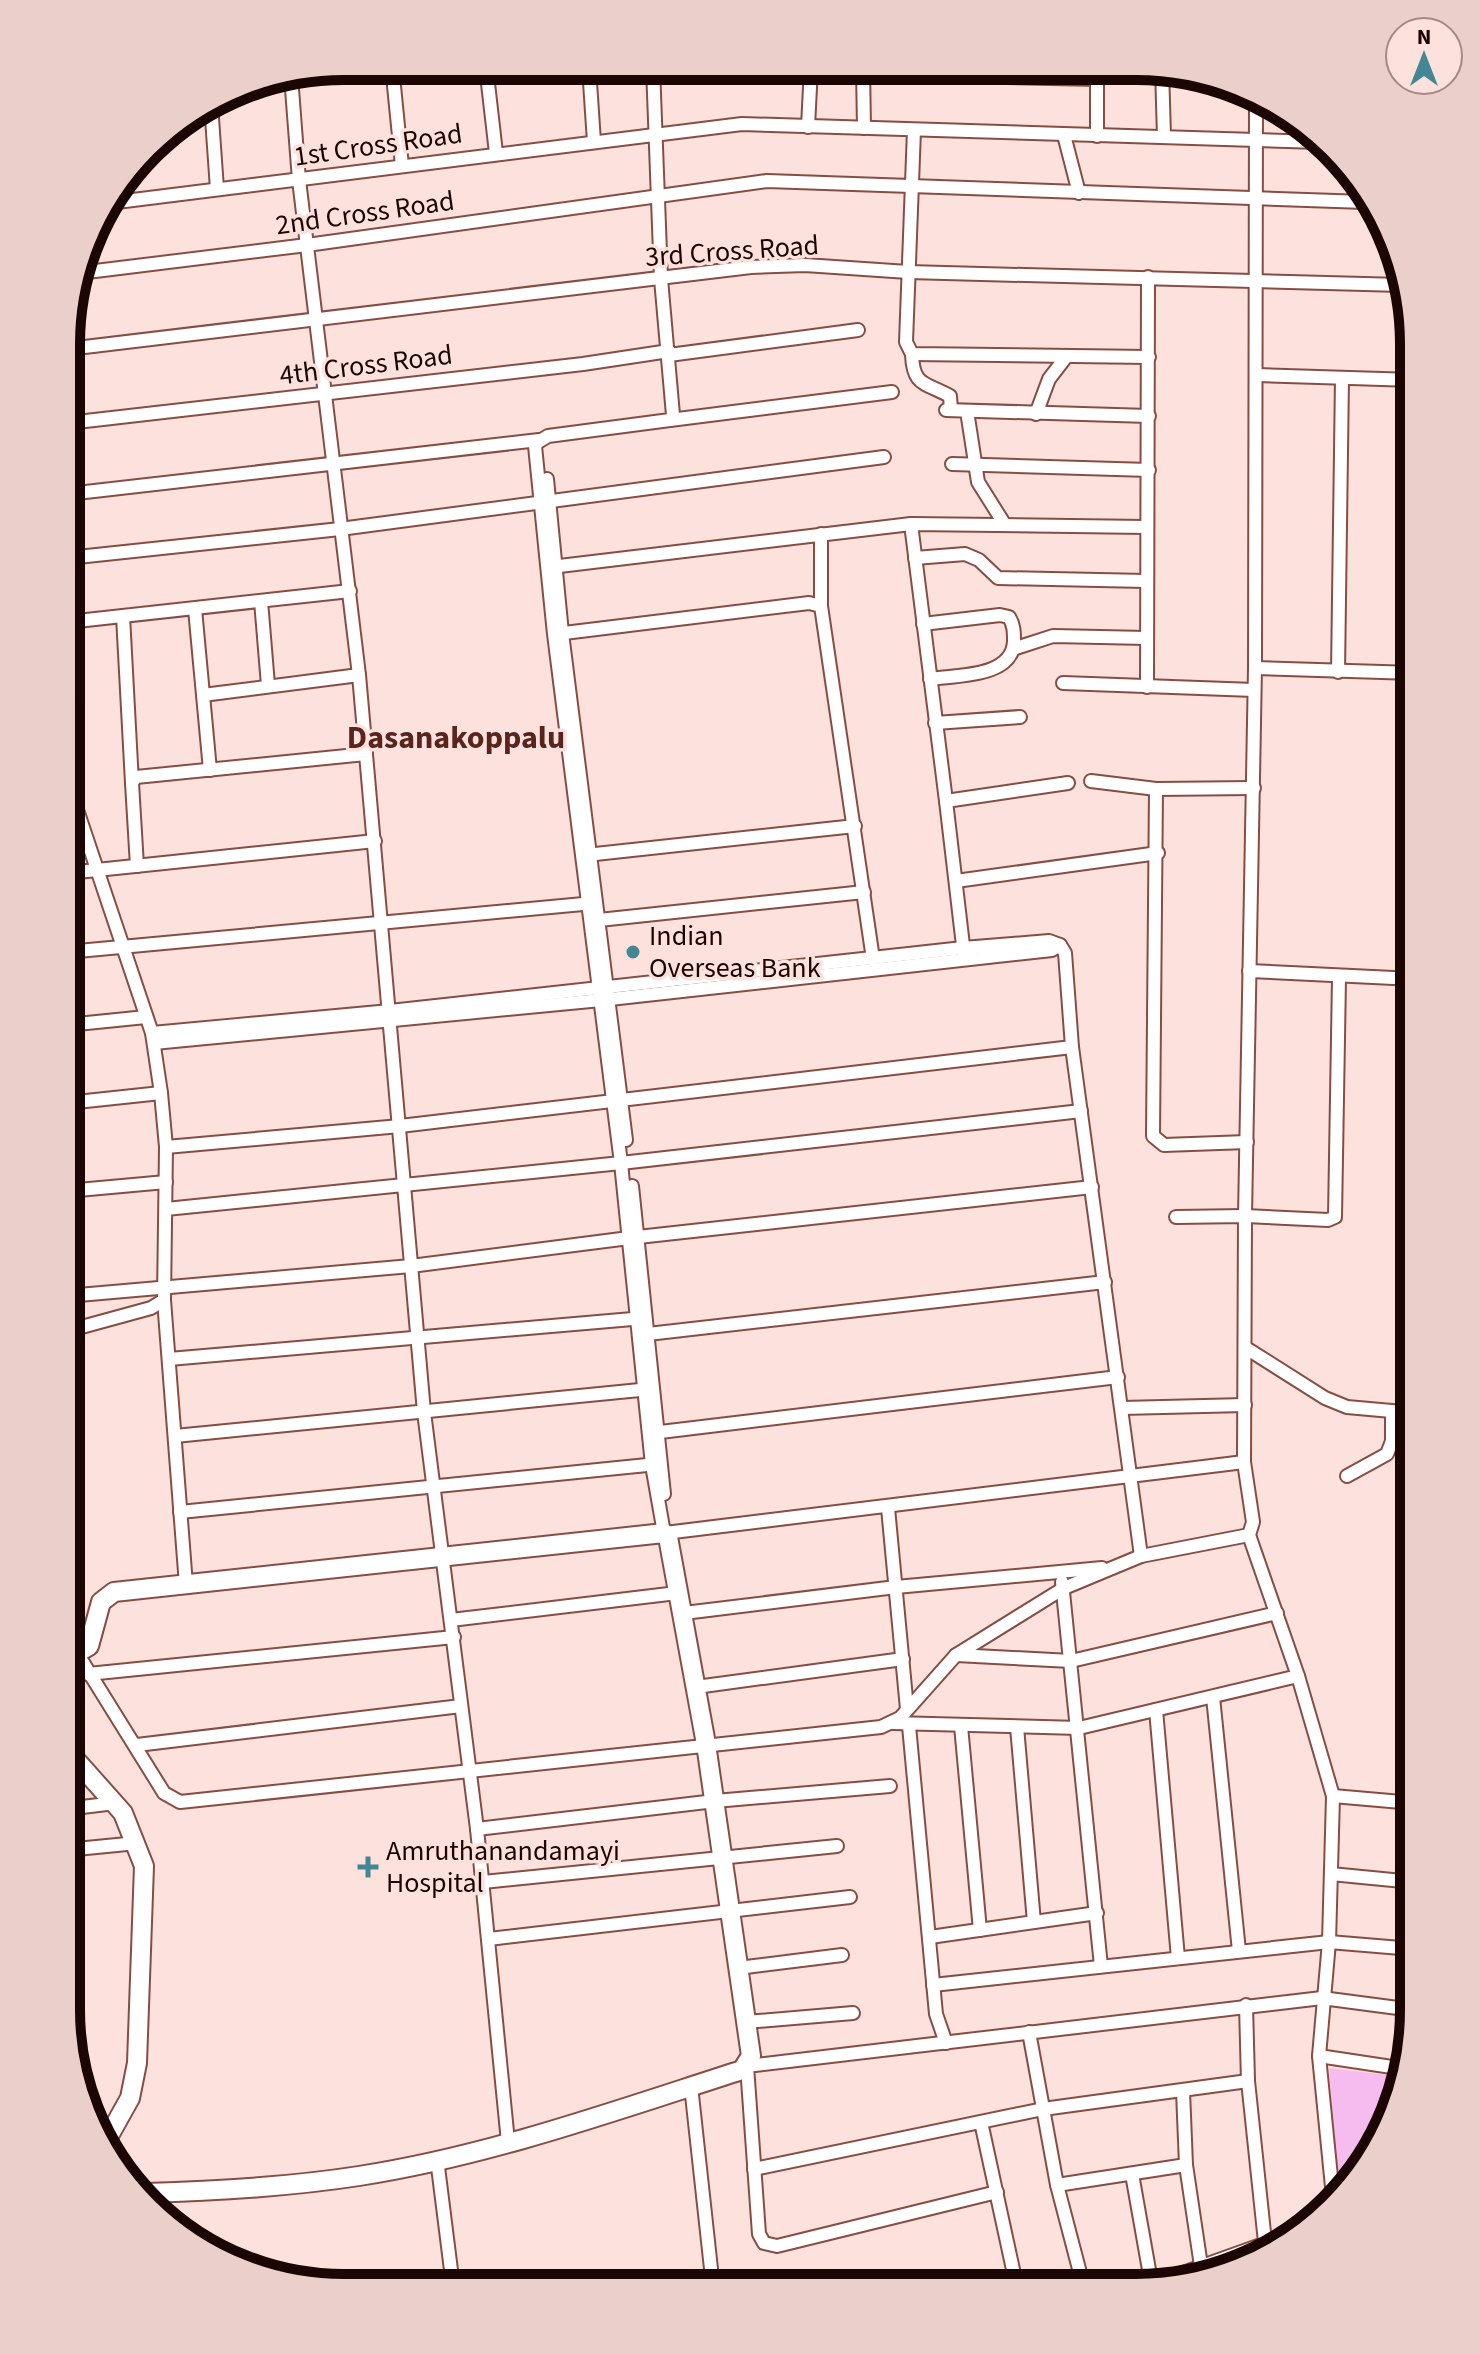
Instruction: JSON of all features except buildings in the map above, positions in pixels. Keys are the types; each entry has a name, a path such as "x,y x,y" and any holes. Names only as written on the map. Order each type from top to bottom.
{"street":[{"path":"393,80 402,166"},
{"path":"488,80 496,153"},
{"path":"590,80 594,142"},
{"path":"653,80 661,279 673,415 670,420"},
{"path":"808,127 810,80"},
{"path":"863,80 864,128"},
{"path":"1097,80 1097,136"},
{"path":"1162,82 1164,137"},
{"path":"292,86 299,180 359,675 424,1412 477,1829 508,2142"},
{"path":"1256,109 1254,788 1245,1216 1244,1462 1253,1522 1249,1535 1298,1676 1333,1796 1329,1942 1319,2056 1332,2186"},
{"path":"212,115 217,189"},
{"name":"1st Cross Road","path":"122,201 742,124 1305,142"},
{"path":"914,130 906,342 912,354 913,374 920,382 950,396 949,410 1149,416"},
{"path":"1064,135 1079,193"},
{"name":"2nd Cross Road","path":"90,272 767,181 1358,202"},
{"name":"3rd Cross Road","path":"80,348 751,267 805,265 908,272 1393,285"},
{"path":"1147,687 1148,277"},
{"name":"4th Cross Road","path":"80,422 858,330"},
{"path":"912,354 1149,357"},
{"path":"1036,414 1049,379 1066,357"},
{"path":"1257,375 1400,380"},
{"path":"1338,672 1342,378"},
{"path":"80,493 539,441 670,420 892,392"},
{"path":"967,411 978,482 1005,525"},
{"path":"539,441 535,446 546,503 558,634 618,1100 664,1529 684,1613 706,1744 751,2056 747,2066 759,2234 764,2243 777,2246 997,2192"},
{"path":"80,557 340,529 884,457"},
{"path":"952,464 1149,470"},
{"path":"552,566 911,524 1146,527"},
{"path":"911,524 964,953"},
{"path":"821,534 821,606 873,959"},
{"path":"915,558 965,554 979,560 998,578 1146,581"},
{"path":"80,621 350,591"},
{"path":"261,601 268,685"},
{"path":"558,634 809,603 821,606"},
{"path":"195,609 210,770"},
{"path":"923,624 1005,615 1012,621 1013,649 1004,663 992,670 930,679"},
{"path":"123,616 137,866"},
{"path":"1013,649 1053,636 1147,638"},
{"path":"1255,668 1400,673"},
{"path":"203,695 359,675"},
{"path":"1063,683 1254,690"},
{"path":"935,723 1020,717"},
{"path":"132,783 142,776 366,754"},
{"path":"1091,781 1156,789 1254,788"},
{"path":"946,801 1068,783"},
{"path":"1156,789 1158,853 1153,1136 1164,1145 1247,1142"},
{"path":"80,819 153,1038 161,1093 166,1147 164,1294 186,1585"},
{"path":"587,855 855,826"},
{"path":"80,872 375,841"},
{"path":"956,881 1158,853"},
{"path":"599,920 864,892"},
{"path":"80,951 592,903"},
{"path":"592,903 599,920 605,994"},
{"path":"605,994 873,959 1052,950 1060,945 1065,953 1072,1047 1141,1556"},
{"path":"153,1038 605,994 964,953"},
{"path":"1249,971 1400,979"},
{"path":"1176,1217 1328,1220 1335,1217 1339,978"},
{"path":"80,1024 146,1017"},
{"path":"166,1147 400,1126 1072,1047"},
{"path":"80,1102 161,1093"},
{"path":"166,1209 625,1163 1081,1111"},
{"path":"80,1190 166,1182"},
{"path":"80,1296 164,1294 633,1237 1092,1187"},
{"path":"643,1335 1105,1282"},
{"path":"80,1327 151,1308 164,1294"},
{"path":"169,1359 641,1318"},
{"path":"1246,1348 1325,1398 1347,1407 1399,1412"},
{"path":"654,1432 1118,1377"},
{"path":"175,1436 648,1389"},
{"path":"1122,1408 1245,1405"},
{"path":"1347,1476 1387,1454 1392,1441 1392,1412"},
{"path":"80,1650 89,1646 101,1602 106,1596 122,1591 442,1558 664,1529 888,1508 1244,1462"},
{"path":"180,1512 656,1464"},
{"path":"888,1508 907,1709"},
{"path":"893,1723 956,1655 1064,1588 1141,1556 1249,1535"},
{"path":"684,1613 896,1587 1115,1567"},
{"path":"1060,1571 1079,1728 1101,1966"},
{"path":"451,1620 677,1593"},
{"path":"956,1655 1071,1661 1277,1613"},
{"path":"88,1674 454,1637"},
{"path":"696,1687 903,1659"},
{"path":"80,1664 137,1745 164,1793 175,1802 470,1772 893,1723 909,1726 1079,1728 1298,1676"},
{"path":"1213,1697 1239,1951"},
{"path":"137,1745 461,1706"},
{"path":"1156,1710 1178,1958"},
{"path":"909,1726 936,2014 946,2043"},
{"path":"961,1726 980,1930"},
{"path":"1017,1727 1034,1922"},
{"path":"80,1766 115,1803 137,1843 144,1866 137,2063 130,2098 111,2133"},
{"path":"477,1829 715,1801 890,1786"},
{"path":"1333,1796 1399,1802"},
{"path":"80,1807 115,1803"},
{"path":"80,1849 137,1843"},
{"path":"483,1882 837,1846"},
{"path":"1331,1874 1399,1881"},
{"path":"489,1939 850,1897"},
{"path":"930,1937 1097,1913"},
{"path":"933,1985 1329,1942 1399,1948"},
{"path":"738,1968 842,1955"},
{"path":"153,2193 271,2189 362,2176 508,2142 747,2066 1322,1998 1399,2008"},
{"path":"1246,2005 1248,2081 1265,2241"},
{"path":"746,2022 853,2013"},
{"path":"1029,2032 1057,2185 1080,2274"},
{"path":"1319,2056 1394,2067"},
{"path":"754,2169 1043,2109 1248,2081"},
{"path":"691,2086 712,2274"},
{"path":"1183,2091 1186,2165 1201,2266"},
{"path":"981,2122 1014,2274"},
{"path":"437,2159 451,2274"},
{"path":"1057,2185 1186,2165"},
{"path":"1132,2174 1150,2273"},
{"path":"1203,2265 1251,2247"}],"shaded area":[{"path":"1329,2068 1391,2075 1373,2127 1356,2157 1338,2179"}],"place":[{"name":"Indian Overseas Bank","path":"633,952"},
{"name":"Amruthanandamayi Hospital","path":"368,1867"}],"district":[{"name":"Dasanakoppalu","path":"456,738"}]}
